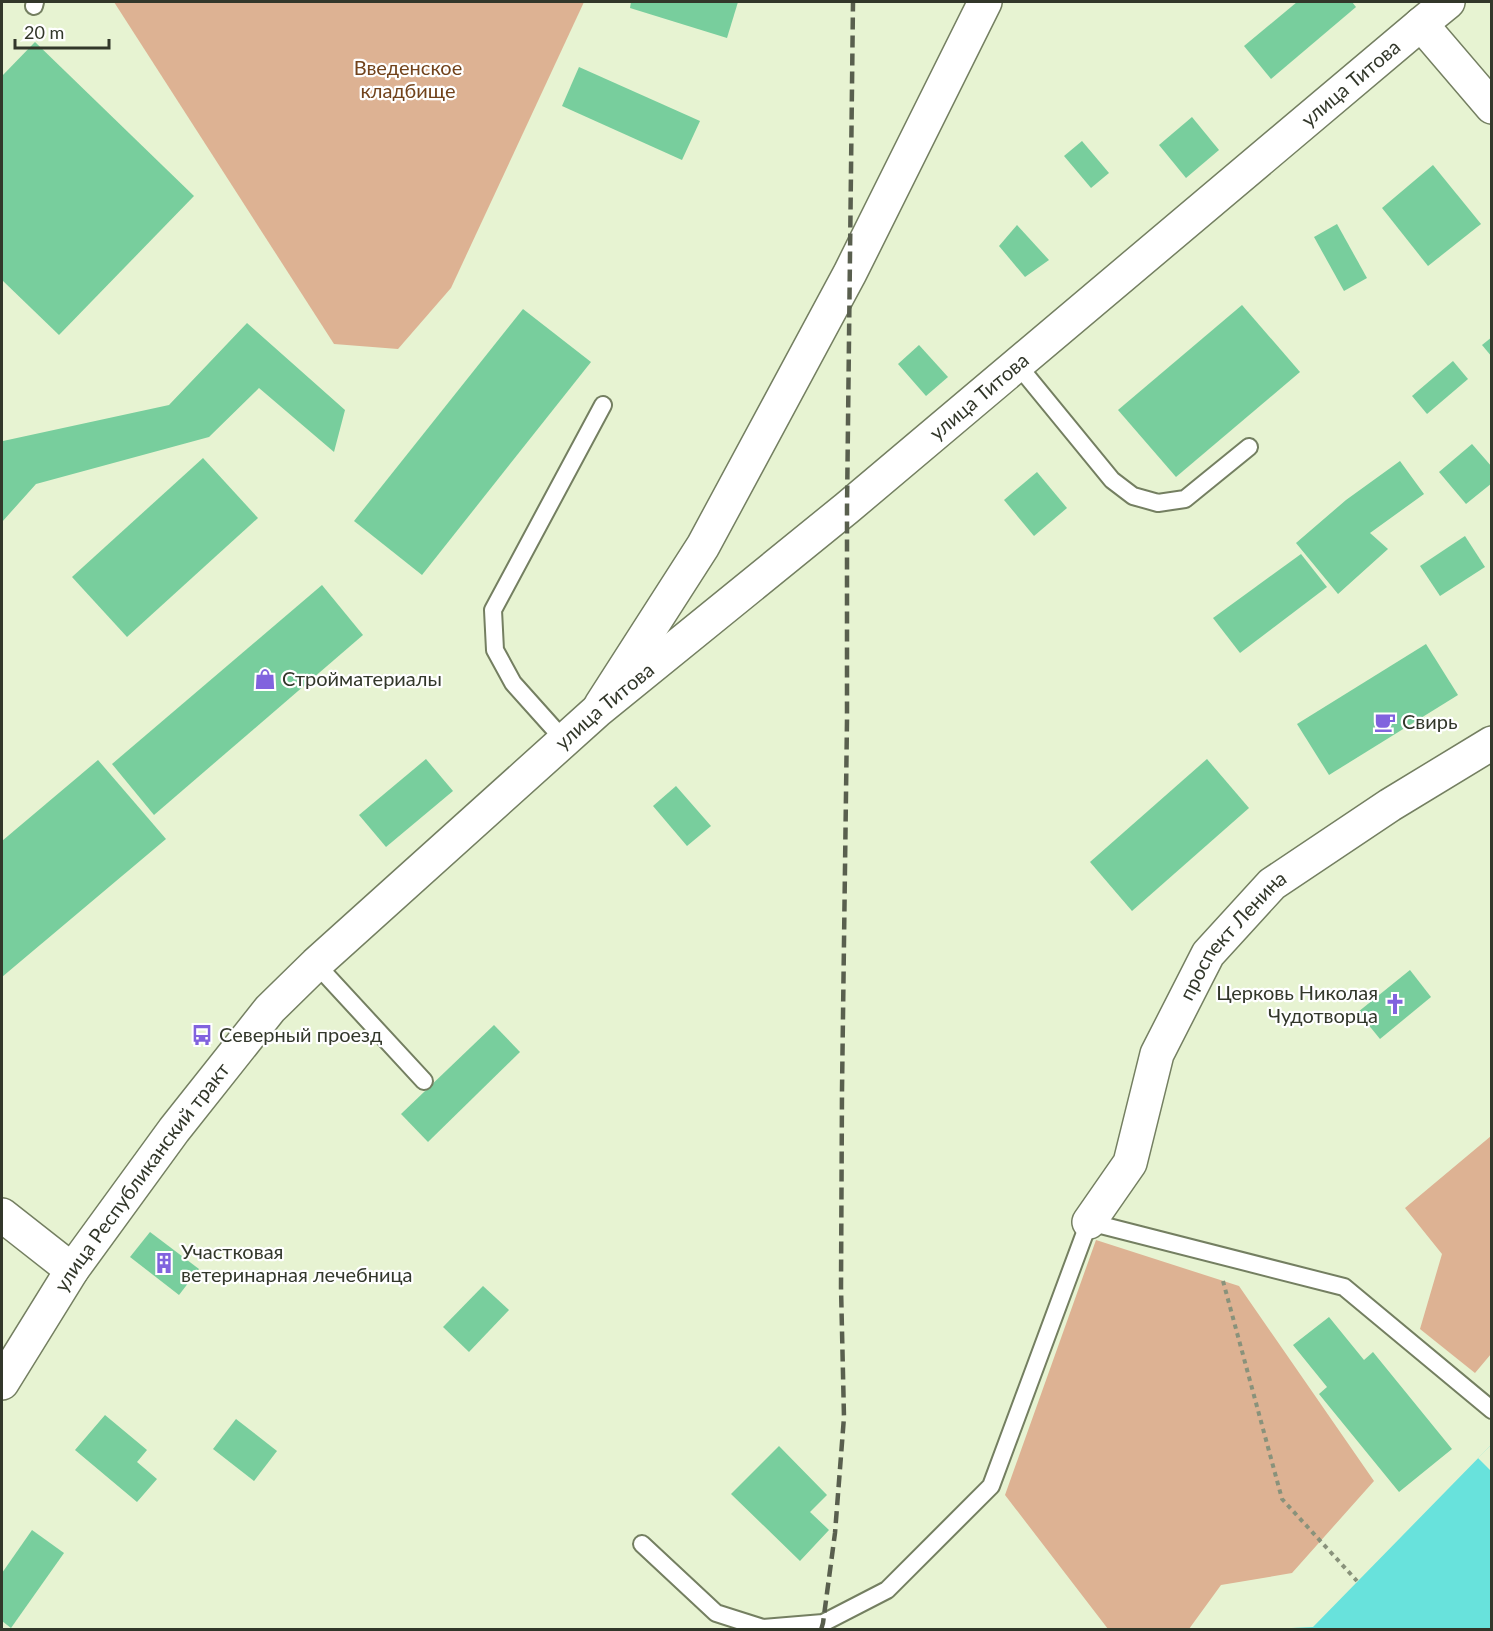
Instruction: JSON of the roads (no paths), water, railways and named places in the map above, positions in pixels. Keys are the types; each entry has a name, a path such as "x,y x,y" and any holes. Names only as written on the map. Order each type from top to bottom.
{"main road":[{"path":"597,711 703,546 850,273 985,2"},
{"name":"улица Титова","path":"510,789 597,711 837,515 1448,2"},
{"path":"1420,24 1491,106"},
{"name":"проспект Ленина","path":"1089,1222 1130,1162 1157,1054 1208,954 1272,884 1390,805 1491,744"},
{"name":"улица Республиканский тракт","path":"2,1383 72,1270 174,1130 270,1009 316,964 510,789"},
{"path":"2,1215 72,1270"}],"lane":[{"path":"1017,364 1112,480 1133,496 1158,503 1185,499 1249,447"},
{"path":"564,740 508,675 495,650 493,610 603,405"},
{"path":"316,964 424,1081"},
{"path":"642,1544 716,1613 763,1628 824,1623 887,1590 991,1486 1089,1222 1344,1287 1491,1410"}],"water":[{"path":"1491,1445 1491,1629 1252,1630 1313,1627"}],"railway":[{"path":"821,1630 835,1533 844,1417 841,1287 842,1090 853,2"}],"place":[{"name":"Стройматериалы","path":"265,679"},
{"name":"Свирь","path":"1385,722"},
{"name":"Церковь Николая Чудотворца","path":"1395,1004"},
{"name":"Северный проезд","path":"202,1035"},
{"name":"Участковая ветеринарная лечебница","path":"164,1263"}],"park label":[{"name":"Введенское кладбище","path":"408,80"}]}
